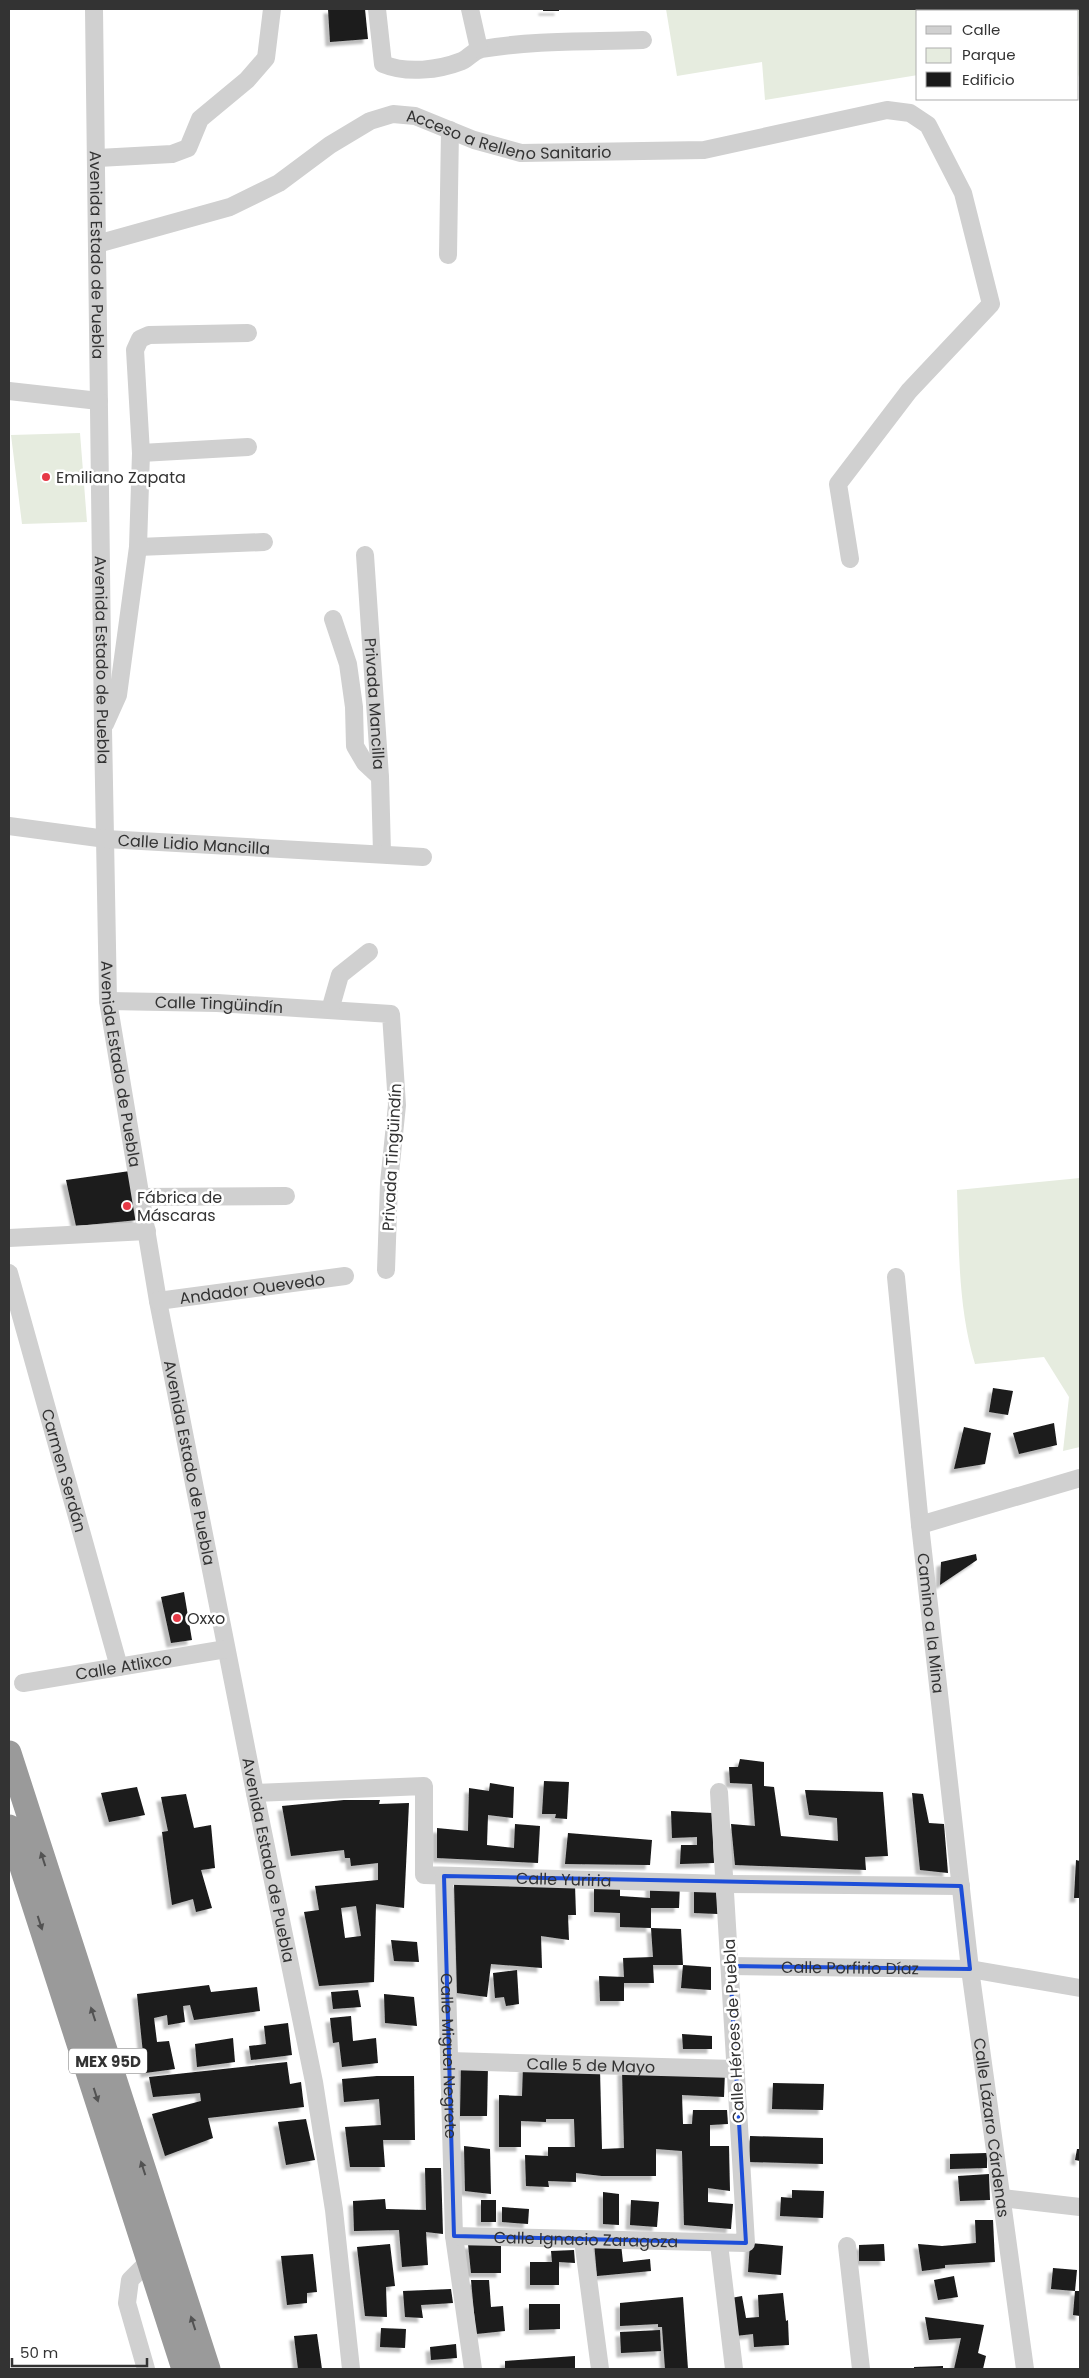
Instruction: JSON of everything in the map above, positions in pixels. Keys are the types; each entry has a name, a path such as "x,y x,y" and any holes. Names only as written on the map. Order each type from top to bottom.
{"highway":[{"name":"MEX 95D","path":"9,1753 208,2369"},
{"name":"MEX 95D","path":"9,1827 184,2369"}],"street":[{"name":"Avenida Estado de Puebla","path":"94,9 98,158 97,244 108,1001 158,1301 254,1793 314,2082 334,2210 351,2369"},
{"path":"98,158 172,154 188,148 200,118 247,80 266,58 272,9"},
{"path":"377,9 384,64 394,68 435,69 464,60 479,49 643,40"},
{"path":"470,9 479,49"},
{"name":"Acceso a Relleno Sanitario","path":"97,244 230,207 279,183 330,145 370,121 393,114 415,116 474,140 521,153 704,150 887,110 910,114 928,125 963,193 991,304 909,391 838,484 850,559"},
{"path":"448,255 450,130"},
{"path":"103,729 118,695 138,547 141,453 135,350 140,339 149,335 248,333"},
{"path":"9,391 99,401"},
{"path":"141,453 248,446"},
{"path":"138,547 264,542"},
{"name":"Privada Mancilla","path":"366,555 380,776 382,853"},
{"path":"333,619 348,664 355,746 365,763 380,776"},
{"name":"Calle Lidio Mancilla","path":"9,826 106,839 382,853 423,857"},
{"path":"330,1010 340,976 369,952"},
{"name":"Calle Tingüindín","path":"108,1001 217,1003 391,1014"},
{"name":"Privada Tingüindín","path":"386,1270 389,1183 397,1105 391,1014"},
{"path":"141,1197 286,1196"},
{"path":"9,1238 147,1231"},
{"name":"Carmen Serdán","path":"9,1273 119,1667"},
{"name":"Andador Quevedo","path":"158,1301 345,1276"},
{"name":"Camino a la Mina","path":"896,1277 920,1525 961,1886"},
{"path":"920,1525 1080,1478"},
{"name":"Calle Atlixco","path":"23,1683 226,1649"},
{"name":"Calle Yuriria","path":"254,1793 424,1786 424,1875 726,1884 961,1886"},
{"name":"Calle Héroes de Puebla","path":"719,1792 726,1884 734,2069 746,2243 719,2244"},
{"name":"Calle Miguel Negrete","path":"444,1876 454,2236 473,2369"},
{"name":"Calle Lázaro Cárdenas","path":"961,1886 970,1969 1025,2369"},
{"name":"Calle Porfirio Díaz","path":"730,1966 970,1969 1080,1988"},
{"name":"Calle 5 de Mayo","path":"449,2061 734,2069"},
{"path":"1002,2198 1080,2207"},
{"name":"Calle Ignacio Zaragoza","path":"454,2236 719,2244"},
{"path":"583,2240 600,2369"},
{"path":"719,2244 734,2369"},
{"path":"847,2246 860,2369"},
{"path":"146,2369 127,2303 130,2280 150,2260"}],"highlighted area":[{"path":"444,1876 961,1886 970,1969 730,1966 746,2243 454,2236"}],"green space":[{"path":"666,9 1080,9 1080,81 1079,10 916,10 916,75 765,100 762,62 677,76"},
{"path":"80,433 87,522 22,524 11,435"},
{"path":"1080,1178 1080,1447 1063,1451 1069,1397 1044,1357 975,1364 969,1343 962,1300 957,1190"}],"building":[{"path":"328,9 365,9 368,39 330,42"},
{"path":"543,9 559,9 559,11 543,11"},
{"path":"130,1171 138,1220 76,1226 66,1180"},
{"path":"993,1388 1013,1391 1008,1415 989,1412"},
{"path":"1054,1423 1057,1445 1019,1454 1013,1433"},
{"path":"964,1427 991,1433 985,1464 954,1469"},
{"path":"976,1554 977,1560 940,1585 941,1562"},
{"path":"184,1592 192,1640 171,1643 161,1597"},
{"path":"740,1759 764,1762 764,1786 774,1787 781,1836 838,1841 837,1818 809,1815 805,1790 883,1792 888,1856 865,1857 866,1870 735,1865 731,1824 755,1826 752,1784 730,1783 729,1767 738,1767"},
{"path":"544,1781 569,1782 567,1819 555,1818 556,1814 542,1814"},
{"path":"490,1783 514,1787 513,1818 488,1815 487,1845 514,1848 515,1824 540,1826 538,1863 437,1858 437,1828 468,1831 469,1788 489,1791"},
{"path":"137,1787 145,1815 109,1822 101,1793"},
{"path":"912,1793 923,1794 929,1823 944,1824 948,1873 920,1870"},
{"path":"186,1794 194,1828 211,1825 215,1868 201,1870 212,1908 196,1912 193,1899 172,1905 162,1832 168,1831 161,1797"},
{"path":"344,1800 380,1800 379,1804 409,1803 404,1908 376,1904 374,1982 319,1986 304,1912 319,1910 315,1886 378,1880 378,1863 351,1866 350,1858 345,1858 344,1850 291,1856 282,1806","holes":["356,1906 361,1936 345,1938 341,1908"]},
{"path":"671,1811 712,1813 714,1863 680,1864 681,1845 697,1845 697,1837 672,1838"},
{"path":"568,1833 652,1840 650,1865 565,1864"},
{"path":"1076,1860 1080,1861 1080,1898 1074,1898"},
{"path":"454,1883 575,1885 576,1915 568,1915 569,1940 541,1936 542,1968 491,1964 487,1997 457,1993"},
{"path":"680,1884 679,1908 651,1908 651,1928 620,1927 620,1913 594,1912 594,1887 620,1888 620,1896 650,1898 650,1885"},
{"path":"694,1886 716,1886 718,1914 694,1913"},
{"path":"651,1928 681,1929 683,1965 653,1965 654,1983 624,1983 624,2001 600,2001 599,1976 624,1977 623,1958 653,1957"},
{"path":"391,1940 417,1942 419,1962 394,1961"},
{"path":"683,1965 711,1967 711,1990 681,1988"},
{"path":"517,1970 519,2004 506,2006 504,1997 495,1998 493,1973"},
{"path":"209,1985 211,1992 257,1987 260,2011 194,2020 190,2005 183,2006 185,2022 168,2025 167,2015 154,2018 157,2042 169,2041 175,2069 145,2073 137,1994"},
{"path":"358,1990 361,2007 333,2009 331,1992"},
{"path":"384,1994 414,1997 417,2026 385,2023"},
{"path":"351,2016 353,2041 376,2038 378,2063 342,2067 339,2042 333,2043 330,2018"},
{"path":"288,2023 292,2055 251,2060 249,2046 266,2044 264,2026"},
{"path":"682,2034 712,2036 712,2049 683,2049"},
{"path":"233,2038 235,2062 197,2067 195,2044"},
{"path":"287,2062 290,2084 301,2082 304,2107 208,2118 213,2138 165,2156 152,2114 201,2101 200,2093 153,2097 149,2077"},
{"path":"461,2064 488,2065 487,2116 460,2116"},
{"path":"523,2067 600,2070 602,2149 624,2148 622,2070 725,2072 724,2097 682,2095 683,2124 692,2124 693,2110 727,2110 728,2124 710,2125 710,2146 729,2146 730,2191 708,2188 708,2202 733,2204 731,2229 684,2225 682,2151 656,2149 656,2176 602,2176 576,2173 576,2182 548,2181 549,2187 526,2186 525,2155 548,2156 548,2147 575,2147 574,2119 546,2119 546,2122 521,2121 521,2147 499,2147 499,2095 522,2096"},
{"path":"377,2076 414,2076 415,2140 383,2140 385,2167 350,2167 345,2127 381,2125 379,2099 344,2102 342,2079"},
{"path":"773,2083 824,2084 823,2110 772,2109"},
{"path":"306,2119 315,2160 286,2165 278,2122"},
{"path":"750,2136 823,2138 823,2164 749,2162"},
{"path":"464,2146 490,2149 491,2194 465,2191"},
{"path":"1077,2149 1080,2149 1080,2161 1075,2160"},
{"path":"987,2153 987,2168 950,2169 950,2154"},
{"path":"425,2168 441,2168 443,2234 426,2232 428,2265 402,2267 399,2230 354,2231 353,2201 385,2199 386,2209 426,2210"},
{"path":"989,2174 990,2200 960,2201 958,2176"},
{"path":"792,2190 824,2191 823,2218 780,2216 781,2197 792,2198"},
{"path":"603,2192 619,2194 619,2225 603,2224"},
{"path":"481,2200 496,2200 496,2222 481,2222"},
{"path":"631,2200 659,2202 657,2227 630,2225"},
{"path":"502,2207 529,2209 528,2224 502,2222"},
{"path":"975,2220 993,2220 995,2262 945,2265 945,2268 922,2271 918,2244 942,2246 976,2243"},
{"path":"594,2242 621,2244 623,2262 650,2259 651,2271 597,2276"},
{"path":"750,2243 783,2246 781,2275 748,2272"},
{"path":"390,2244 395,2286 386,2287 387,2317 365,2316 357,2247"},
{"path":"468,2244 501,2244 501,2273 471,2273"},
{"path":"884,2244 885,2261 859,2261 859,2245"},
{"path":"574,2250 575,2263 559,2262 559,2285 530,2285 530,2262 552,2262 551,2251"},
{"path":"313,2254 317,2292 307,2293 307,2303 287,2305 281,2256"},
{"path":"1053,2268 1077,2270 1075,2291 1051,2289"},
{"path":"954,2276 958,2297 938,2300 934,2280"},
{"path":"471,2280 489,2280 491,2307 503,2306 505,2331 476,2334"},
{"path":"451,2289 453,2303 421,2305 423,2318 405,2317 403,2291"},
{"path":"1075,2291 1080,2291 1080,2316 1073,2315"},
{"path":"783,2293 786,2321 788,2320 789,2345 754,2347 753,2334 735,2336 731,2298 742,2296 746,2318 759,2317 758,2295"},
{"path":"683,2297 688,2369 665,2369 662,2327 658,2327 658,2324 620,2326 620,2303"},
{"path":"529,2304 560,2304 560,2329 529,2330"},
{"path":"925,2317 984,2325 978,2353 986,2356 983,2369 954,2369 961,2338 929,2340"},
{"path":"381,2328 406,2329 405,2348 380,2347"},
{"path":"660,2330 661,2351 621,2353 620,2332"},
{"path":"317,2334 322,2369 298,2369 294,2336"},
{"path":"456,2344 457,2358 431,2360 430,2347"},
{"path":"575,2356 575,2369 505,2369 505,2361"},
{"path":"943,2366 943,2369 914,2369 914,2367"}],"place":[{"name":"Emiliano Zapata","path":"46,477"},
{"name":"Fábrica de Máscaras","path":"127,1206"},
{"name":"Oxxo","path":"177,1618"}]}
